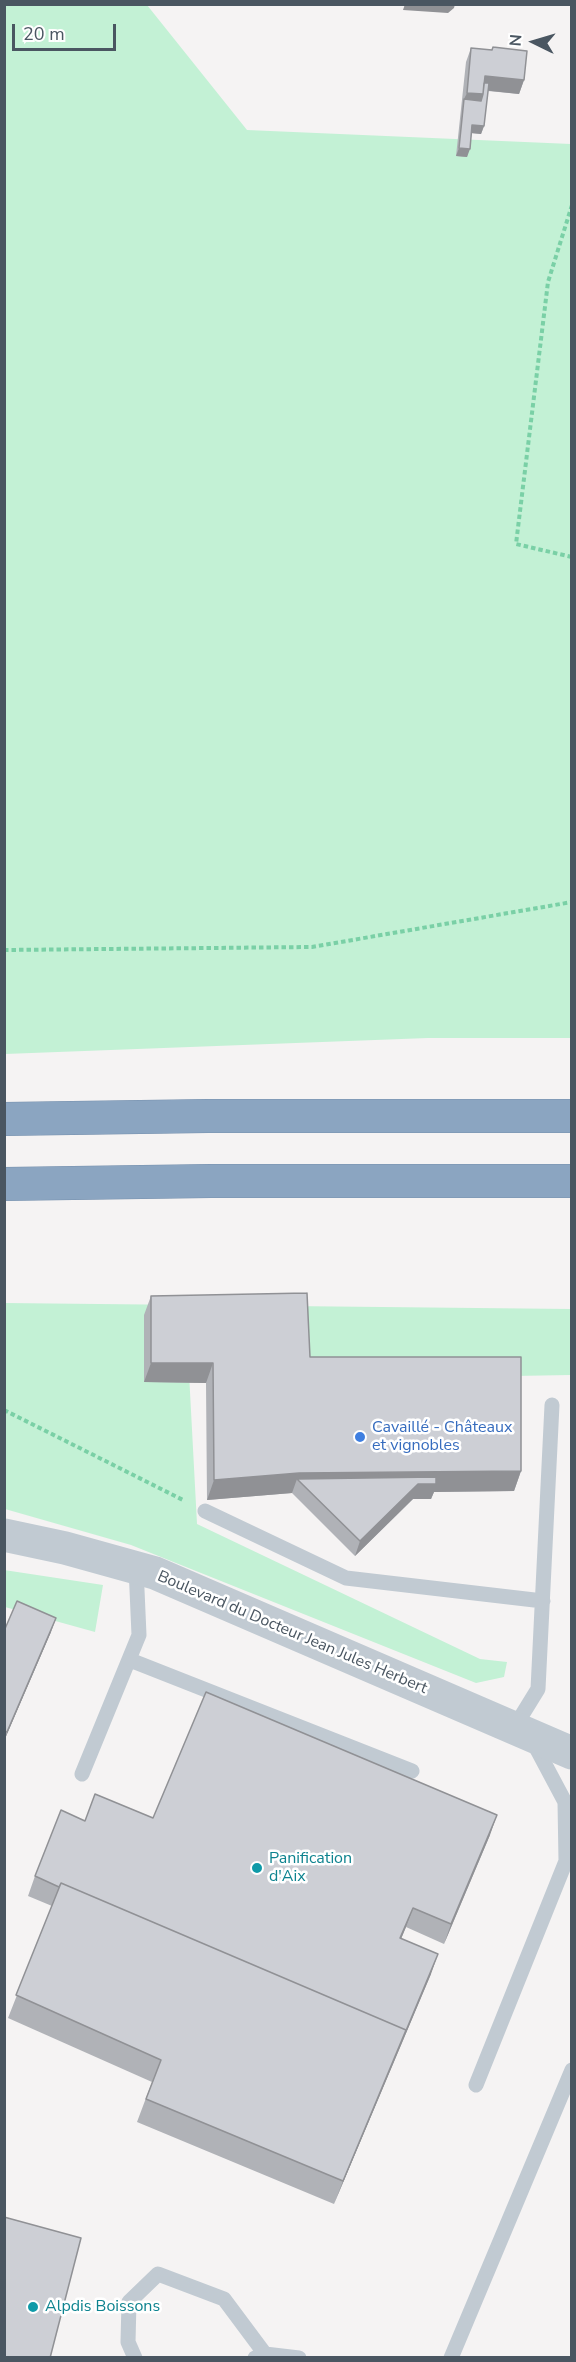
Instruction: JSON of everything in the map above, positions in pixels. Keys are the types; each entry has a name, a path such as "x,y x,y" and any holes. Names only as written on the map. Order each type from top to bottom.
{"highway":[{"path":"4,1119 208,1116 572,1116"},
{"path":"4,1184 211,1181 572,1181"}],"street":[{"name":"Boulevard du Docteur Jean Jules Herbert","path":"4,1535 65,1548 136,1567 166,1578 572,1753"}],"lane":[{"path":"476,2085 566,1861 565,1802 521,1731 538,1689 552,1405"},
{"path":"205,1511 346,1578 543,1601"},
{"path":"82,1774 139,1635 136,1567"},
{"path":"130,1660 412,1771"},
{"path":"451,2358 572,2070"},
{"path":"135,2358 128,2342 129,2302 158,2274 224,2299 260,2356 299,2358"}],"path":[{"path":"572,205 548,282 516,544 572,557"},
{"path":"4,950 312,947 572,902"},
{"path":"4,1410 205,1511"}],"green space":[{"path":"4,5 147,5 247,130 571,144 571,1038 428,1038 5,1054"},
{"path":"4,1303 571,1309 571,1375 189,1373 197,1524 480,1659 507,1662 504,1677 476,1683 131,1545 5,1509"},
{"path":"4,1570 103,1585 95,1632 5,1607"}],"building":[{"path":"493,47 527,51 524,80 485,76 483,94 467,93 471,48 492,50"},
{"path":"484,83 489,83 484,126 472,125 470,149 459,148 464,99 481,101"},
{"name":"Cavaillé - Châteaux et vignobles","path":"307,1293 310,1357 521,1357 521,1471 299,1473 214,1480 213,1363 151,1363 151,1296"},
{"path":"436,1477 436,1484 418,1484 360,1541 297,1479"},
{"path":"17,1601 56,1618 7,1732 4,1731 4,1631"},
{"name":"Panification d'Aix","path":"206,1692 497,1815 451,1924 413,1908 400,1938 438,1954 405,2033 406,2030 61,1883 59,1887 35,1876 61,1810 85,1821 95,1794 153,1818"},
{"path":"61,1883 406,2030 343,2181 146,2099 161,2060 16,1995"},
{"name":"Alpdis Boissons","path":"4,2217 81,2238 50,2358 4,2358"}],"place":[{"name":"Cavaillé - Châteaux et vignobles","path":"360,1437"},
{"name":"Panification d'Aix","path":"257,1868"},
{"name":"Alpdis Boissons","path":"33,2307"}]}
